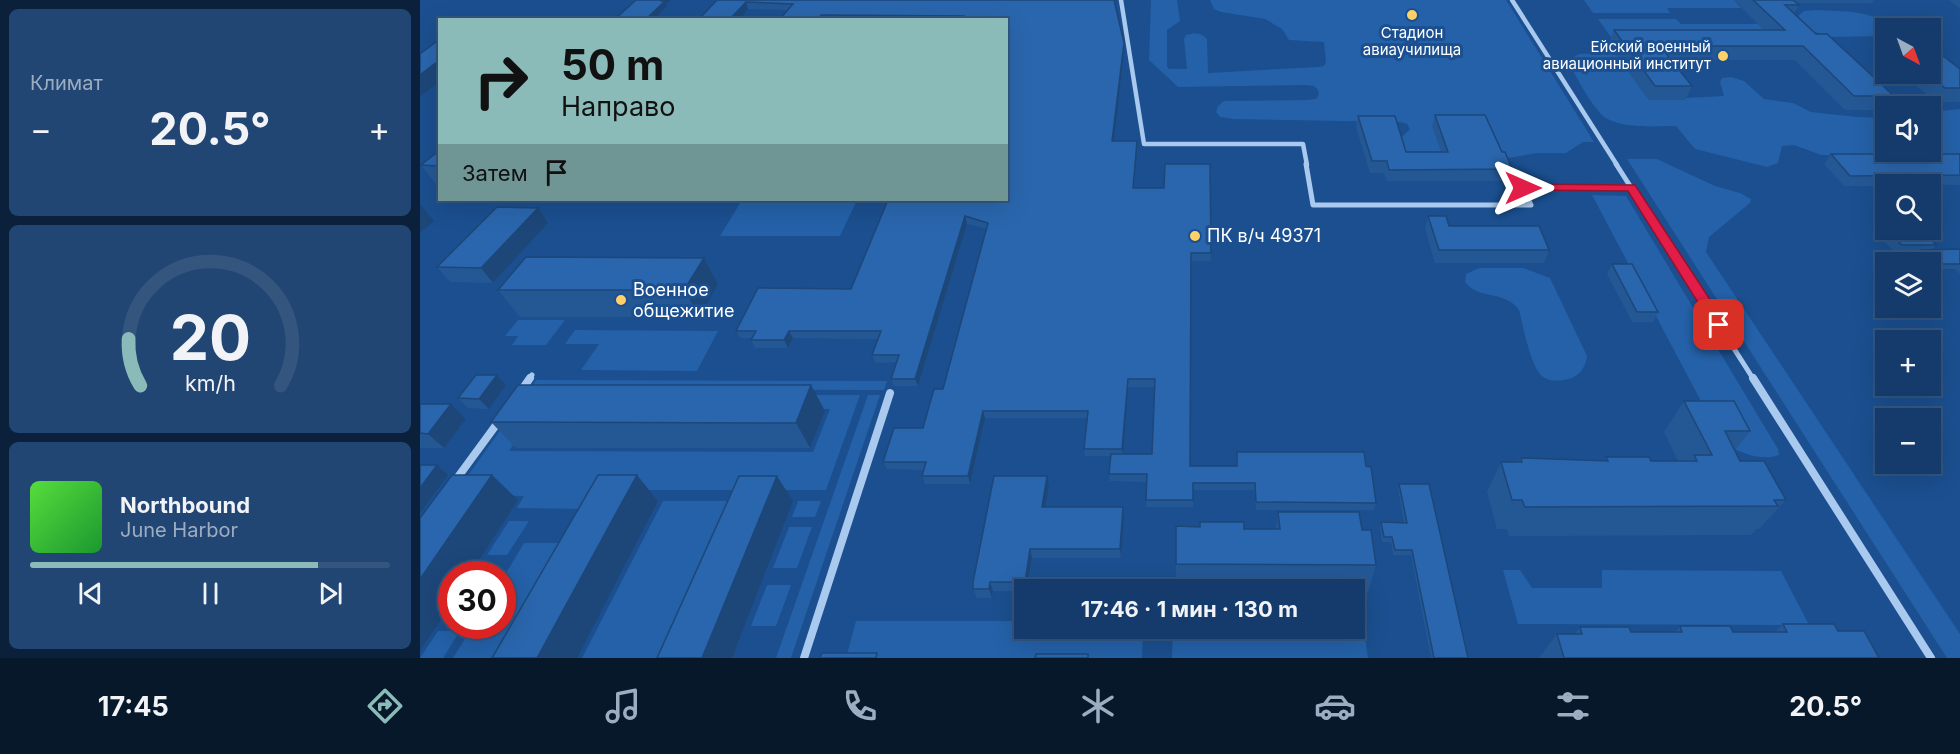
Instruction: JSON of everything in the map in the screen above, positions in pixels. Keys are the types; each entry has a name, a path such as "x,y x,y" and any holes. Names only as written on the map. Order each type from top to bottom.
{"street":[{"path":"1121,0 1143,144 1303,144 1313,205 1531,205 1523,188 1631,187"},
{"path":"1512,0 1931,658"},
{"path":"513,401 532,375"},
{"path":"804,658 890,393"},
{"path":"447,493 507,410"}],"shaded area":[{"path":"1151,0 1177,0 1180,21 1167,30 1167,66 1169,69 1187,69 1184,39 1186,35 1197,34 1207,39 1208,73 1317,67 1324,66 1326,62 1324,42 1289,40 1282,29 1265,19 1221,12 1214,9 1210,0 1506,0 1594,142 1583,142 1566,153 1537,153 1502,159 1408,156 1396,143 1410,129 1407,124 1400,122 1220,117 1216,112 1218,106 1224,101 1316,99 1319,94 1318,90 1314,86 1306,85 1178,87 1149,60"},
{"path":"1584,0 1734,0 1741,8 1667,8 1670,13 1593,13"},
{"path":"1804,11 1847,12 1875,17 1875,36 1830,37 1812,31 1798,16"},
{"path":"1598,19 1676,19 1681,24 1758,24 1777,44 1616,44"},
{"path":"1615,53 1649,100 1724,96 1720,82 1722,78 1731,77 1744,81 1764,99 1793,103 1811,112 1875,118 1875,156 1821,155 1794,145 1782,146 1778,163 1767,167 1695,149 1676,126 1625,125 1615,122 1600,113 1570,66 1569,60 1579,54"},
{"path":"1960,109 1960,157 1941,157 1941,111"},
{"path":"1627,159 1657,159 1715,186 1740,193 1751,199 1750,203 1709,237 1706,252 1960,634 1960,658 1947,658"},
{"path":"1592,195 1626,196 1778,449 1779,455 1757,457 1734,449 1722,441"},
{"path":"741,201 857,201 840,236 720,236"},
{"path":"1479,268 1523,268 1550,278 1587,356 1579,374 1556,381 1540,374 1525,337 1519,310 1506,300 1470,288 1465,282 1466,274"},
{"path":"518,320 565,320 546,345 512,345 518,336 505,336"},
{"path":"575,330 718,331 697,371 581,370 599,344 565,344"},
{"path":"536,380 887,381 884,390 552,389 509,451 813,452 830,409 811,409 816,395 860,395 826,490 597,490 585,509 517,508 524,496 454,495"},
{"path":"868,395 880,395 791,658 776,658"},
{"path":"663,501 751,501 684,658 582,658"},
{"path":"798,501 821,501 815,517 792,517"},
{"path":"509,521 529,521 507,555 487,555"},
{"path":"789,527 812,527 797,568 773,568"},
{"path":"524,543 561,543 516,620 516,561 513,561"},
{"path":"1503,570 1520,570 1532,588 1602,588 1602,570 1781,571 1809,625 1518,624"},
{"path":"767,585 791,585 776,626 751,626"},
{"path":"856,621 1014,621 1014,639 1143,639 1142,658 846,658"},
{"path":"438,631 438,639 455,639 443,658 420,658"},
{"path":"1365,638 1368,658 1172,658 1173,639"},
{"path":"465,639 505,639 494,658 453,658"}],"building":[{"path":"636,0 665,1 647,18 616,18"},
{"path":"717,0 1114,0 1124,43 1112,141 1137,141 1133,188 1164,188 1165,164 1210,164 1211,253 1191,253 1190,466 1237,466 1237,452 1364,452 1366,466 1371,467 1376,503 1256,502 1255,483 1193,483 1193,500 1146,500 1147,474 1109,474 1111,454 1152,454 1155,379 1128,379 1122,449 1084,449 1088,411 983,411 968,476 922,476 926,462 883,462 894,428 923,428 934,389 943,389 988,223 965,216 915,379 891,379 899,355 872,355 881,331 789,331 784,340 751,340 756,331 736,331 758,288 851,289 888,201 1008,201 1008,18 821,15 819,18 781,18 793,4 746,2 731,18 700,18"},
{"path":"1753,0 1793,0 1799,5 1785,5 1816,34 1827,34 1875,78 1875,84 1881,84 1894,96 1854,96 1803,46 1660,46 1692,86 1655,86 1614,30 1785,30"},
{"path":"438,40 438,62 420,75 420,54"},
{"path":"1941,54 1960,69 1960,88 1945,88 1940,84"},
{"path":"1435,115 1485,115 1512,169 1389,170 1387,161 1372,161 1358,116 1395,116 1406,152 1448,152"},
{"path":"438,152 438,166 421,165"},
{"path":"1831,154 1875,154 1875,162 1941,162 1941,154 1960,154 1960,175 1850,176"},
{"path":"497,207 538,208 481,268 437,267"},
{"path":"1428,216 1446,216 1449,226 1539,226 1549,250 1439,250"},
{"path":"1897,240 1931,240 1936,245 1902,245"},
{"path":"1960,249 1960,264 1941,264 1941,252 1922,250"},
{"path":"526,257 704,258 684,290 498,290"},
{"path":"1612,264 1632,264 1658,312 1637,312"},
{"path":"476,375 497,375 479,399 458,398"},
{"path":"518,385 811,385 796,423 491,422"},
{"path":"1684,401 1734,401 1750,431 1725,431 1740,461 1764,461 1786,500 1774,500 1778,506 1525,507 1522,500 1512,500 1501,462 1522,462 1521,458 1608,461 1606,457 1649,457 1651,461 1697,461 1694,455 1712,455"},
{"path":"420,404 451,404 428,434 420,433"},
{"path":"420,465 437,465 420,488"},
{"path":"452,475 492,475 420,579 420,518"},
{"path":"598,475 637,475 537,658 492,658 503,639 516,639 516,617"},
{"path":"739,476 777,476 702,658 657,658"},
{"path":"994,476 1047,476 1042,507 1123,507 1120,549 1030,549 1025,579 1014,579 1014,582 990,582 989,589 973,589"},
{"path":"1399,484 1429,484 1468,658 1434,658 1412,550 1395,550 1392,537 1384,537 1381,522 1407,523"},
{"path":"1278,512 1359,512 1362,530 1371,530 1376,565 1176,564 1176,526 1200,527 1200,522 1244,522 1244,529 1280,529"},
{"path":"1783,624 1834,624 1838,631 1864,631 1879,658 1564,658 1557,634 1582,634 1580,627 1629,627 1631,632 1682,632 1680,626 1730,626 1733,632 1787,632"},
{"path":"822,653 877,653 876,658 820,658"},
{"path":"1036,654 1088,654 1088,658 1035,658"}],"place":[{"name":"Стадион авиаучилища","path":"1412,15"},
{"name":"Ейский военный авиационный институт","path":"1723,56"},
{"name":"ПК в/ч 49371","path":"1195,236"},
{"name":"Военное общежитие","path":"621,300"}],"route":[{"path":"1523,188 1631,187 1719,325"}]}
